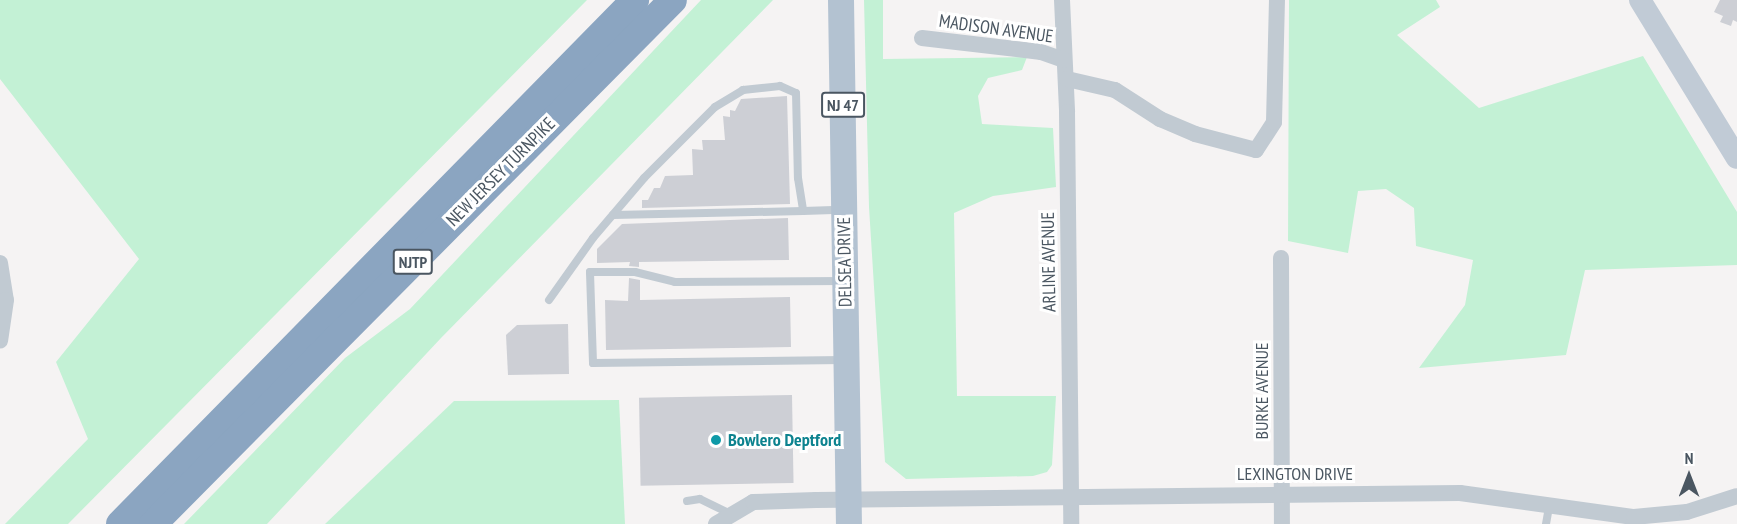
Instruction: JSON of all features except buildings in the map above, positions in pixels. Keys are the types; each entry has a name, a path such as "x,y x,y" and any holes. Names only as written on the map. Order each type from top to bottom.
{"highway":[{"name":"NEW JERSEY TURNPIKE","path":"120,524 635,0"},
{"name":"NEW JERSEY TURNPIKE","path":"153,524 673,0"}],"main road":[{"name":"DELSEA DRIVE","path":"841,0 849,512"}],"street":[{"name":"ARLINE AVENUE","path":"1062,0 1067,79 1071,524"},
{"path":"1067,79 1115,90 1177,127 1256,150 1274,122 1277,0"},
{"path":"1640,0 1737,158"},
{"name":"MADISON AVENUE","path":"922,38 1041,52 1064,60"},
{"name":"BURKE AVENUE","path":"1281,258 1282,524"},
{"path":"0,263 6,300 0,341"},
{"name":"LEXINGTON DRIVE","path":"716,524 729,513 753,502 849,512 1071,495 1461,493 1634,517 1687,512 1737,496"}],"lane":[{"path":"549,300 613,215 714,107 743,90 780,86 796,93 798,178 803,211"},
{"path":"613,215 844,210"},
{"path":"845,281 675,282 635,272 590,272 593,363 846,360"},
{"path":"687,501 700,499 729,513"},
{"path":"1546,524 1549,507"}],"green space":[{"path":"0,0 587,0 68,524 5,524 88,439 56,362 139,259 0,79"},
{"path":"701,0 773,0 441,338 267,524 184,524 345,358 410,309"},
{"path":"864,0 883,0 883,59 1027,57 1022,70 988,78 978,96 982,124 1053,128 1056,187 993,196 954,213 957,396 1056,396 1052,465 1047,472 1033,476 906,479 885,462 869,207"},
{"path":"1289,0 1436,0 1440,7 1397,35 1479,108 1643,56 1737,212 1737,265 1585,270 1566,355 1419,368 1465,305 1473,260 1416,246 1414,208 1386,189 1358,191 1348,253 1288,241"},
{"path":"619,400 625,524 325,524 454,401"}],"place":[{"name":"Bowlero Deptford","path":"716,440"}]}
